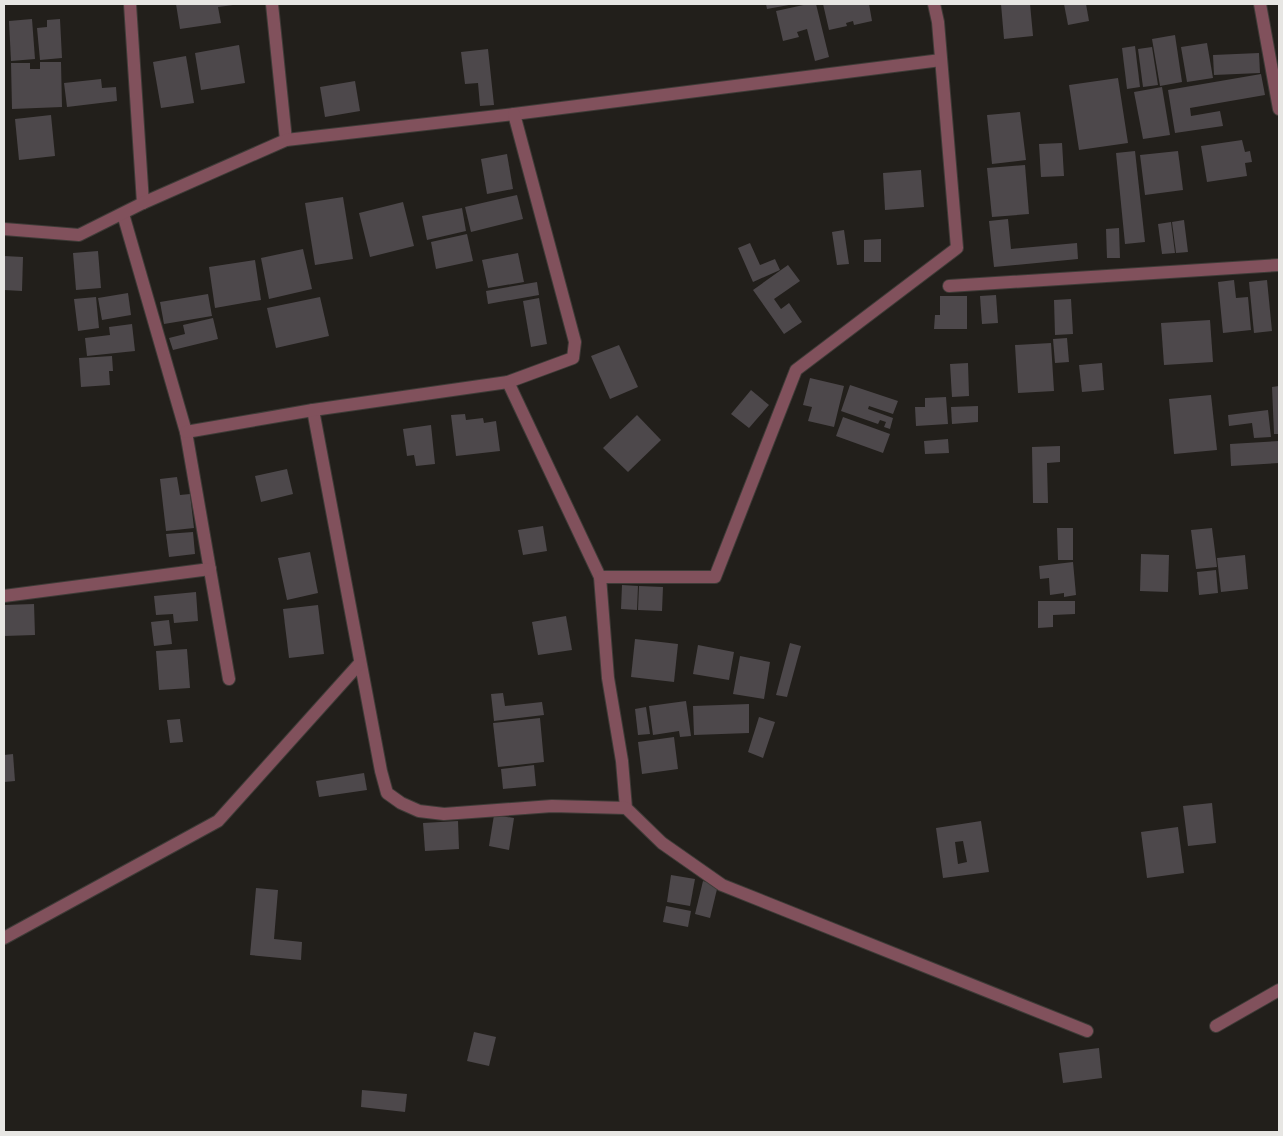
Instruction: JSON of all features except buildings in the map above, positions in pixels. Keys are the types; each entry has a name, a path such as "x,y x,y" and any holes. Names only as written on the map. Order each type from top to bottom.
{"street":[{"path":"130,4 143,203"},
{"path":"272,4 286,140"},
{"path":"600,577 715,577 796,370 956,248 941,60 934,4"},
{"path":"1260,4 1279,109"},
{"path":"4,229 79,235 143,203 286,140 514,114 941,60"},
{"path":"186,432 313,410 508,382 573,358 575,342 514,114"},
{"path":"124,214 186,432 229,679"},
{"path":"949,286 1279,265"},
{"path":"508,382 600,577 608,678 622,761 626,808 662,843 722,885 1087,1031"},
{"path":"313,410 360,663 387,793 402,804 419,811 444,814 552,806 626,808"},
{"path":"4,596 210,570"},
{"path":"4,938 218,821 360,663"},
{"path":"1216,1026 1279,990"}]}
